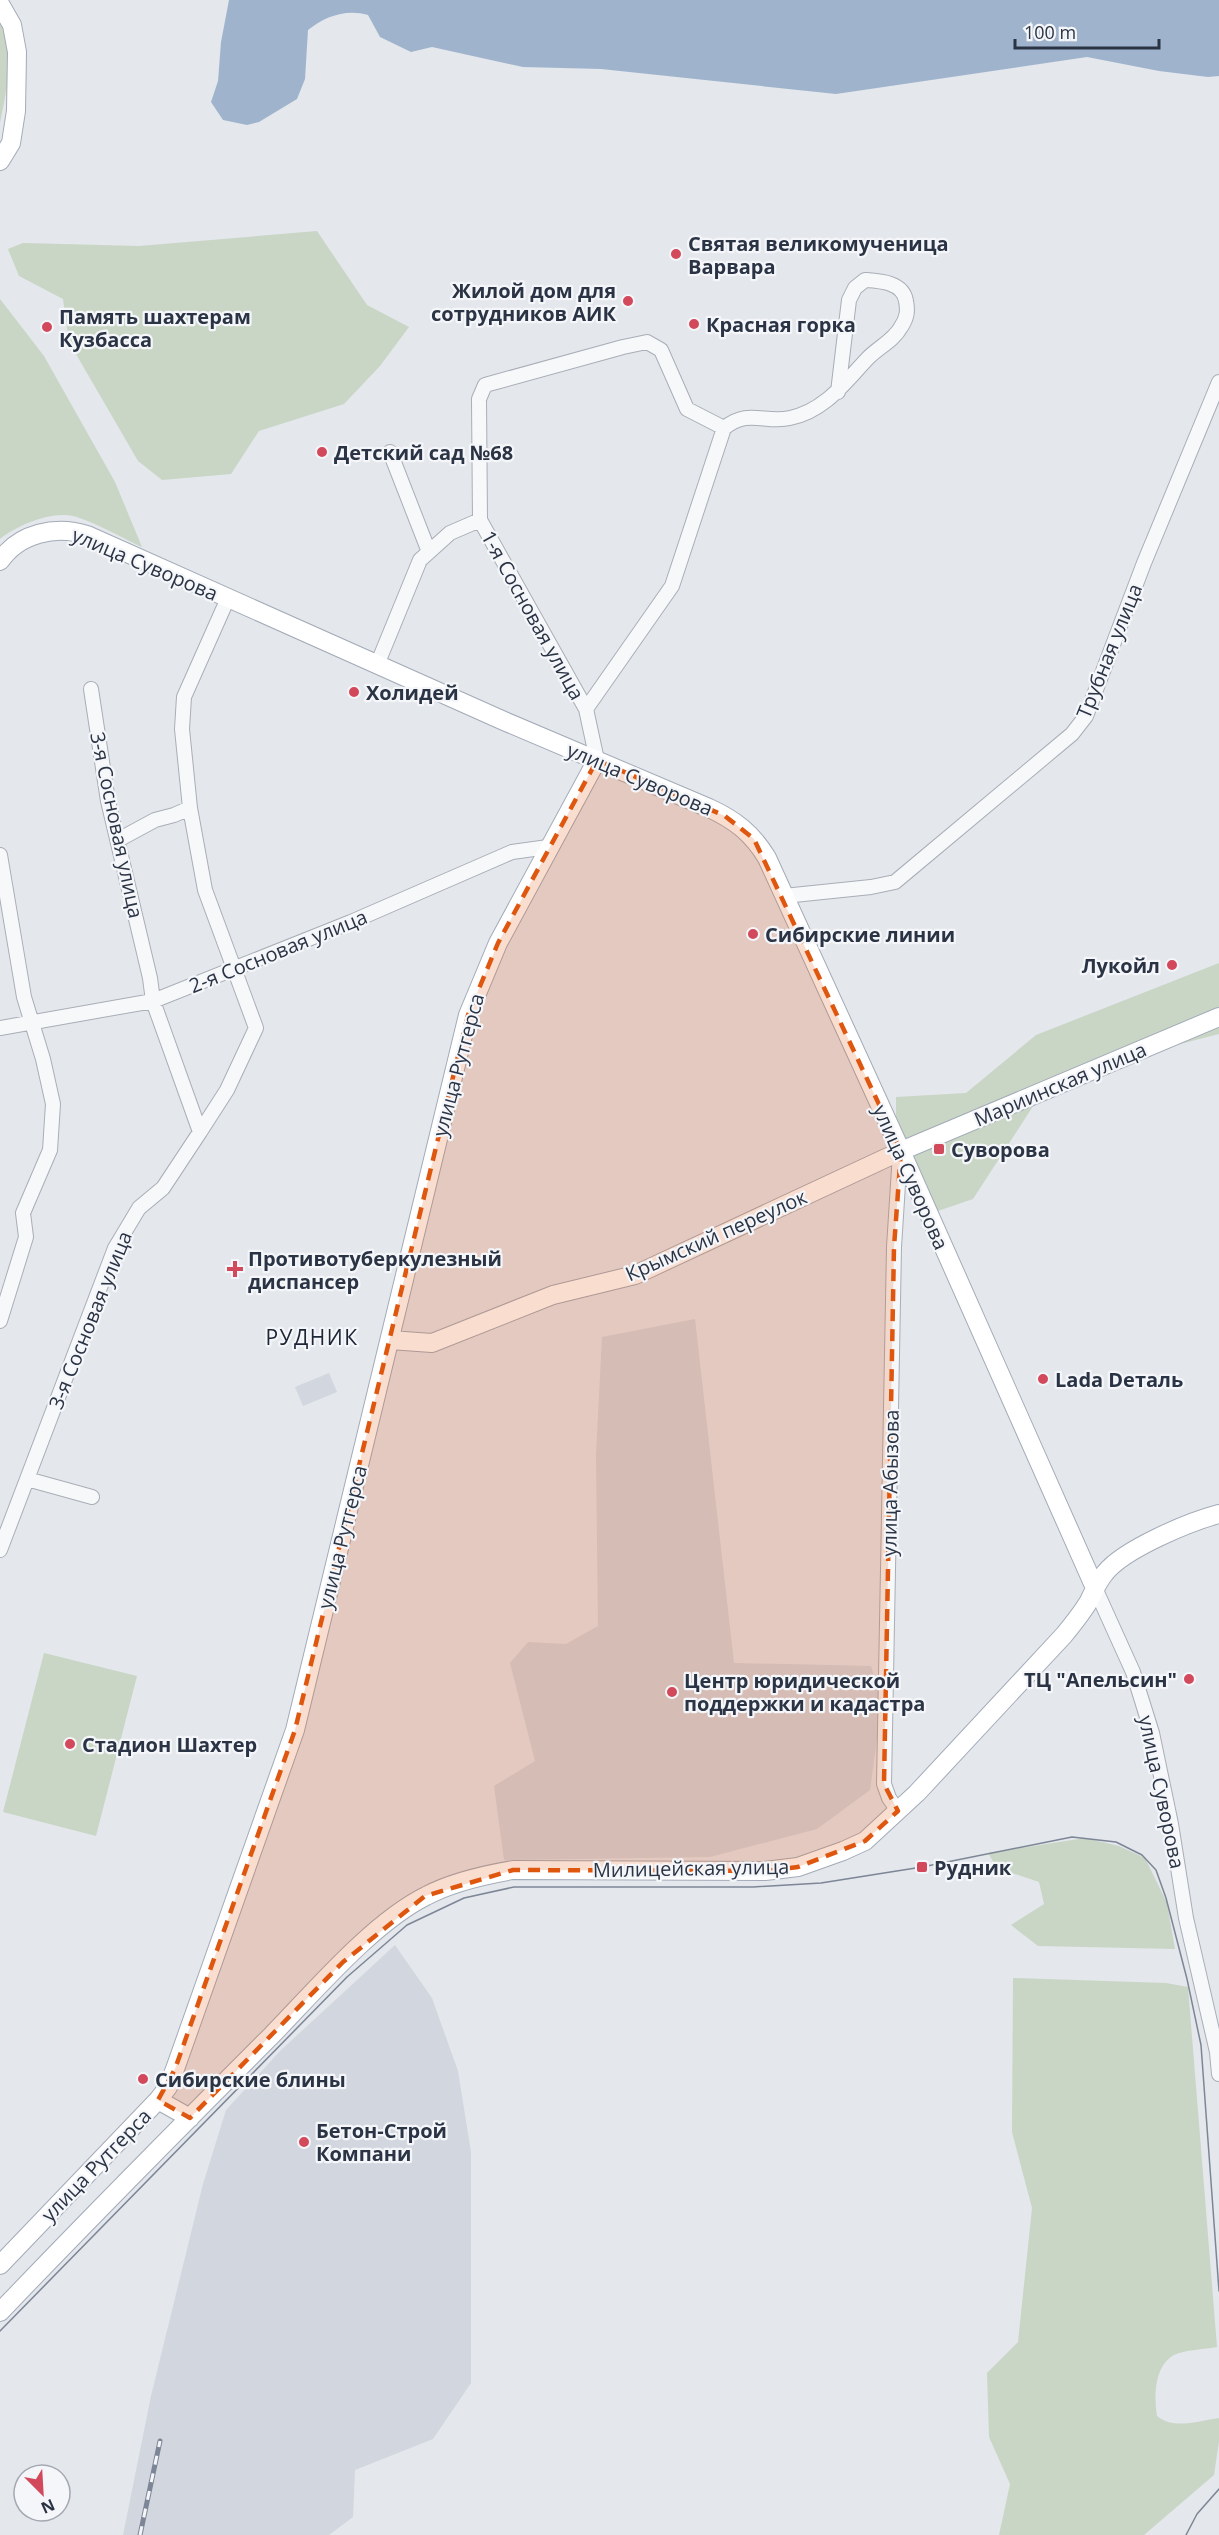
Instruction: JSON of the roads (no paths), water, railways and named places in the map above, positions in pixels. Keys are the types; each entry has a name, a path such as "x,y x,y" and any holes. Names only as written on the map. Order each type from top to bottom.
{"main road":[{"path":"0,4 12,25 17,52 16,111 11,143 0,161"},
{"path":"0,140 16,79"},
{"name":"улица Суворова","path":"0,561 16,545 32,536 60,529 73,530 737,822 761,848 784,896 1095,1588"},
{"name":"улица Рутгерса","path":"0,2265 158,2100 168,2087 175,2070 295,1731 468,1015 498,943 597,760"},
{"name":"Мариинская улица","path":"900,1151 1219,1017"},
{"name":"Крымский переулок","path":"390,1340 420,1344 441,1341 553,1295 635,1275 900,1151"},
{"path":"1076,1545 1097,1559 1121,1558 1156,1540 1219,1514"},
{"name":"Милицейская улица","path":"425,1896 488,1874 513,1870 765,1871 798,1867 866,1840 898,1811 1064,1635 1081,1613 1105,1572 1121,1558"},
{"name":"улица Рутгерса","path":"0,2312 343,1962 382,1926 425,1896"},
{"path":"158,2100 190,2118"}],"street":[{"path":"586,710 672,586 724,428 735,419 789,418 815,408 838,392 901,327 908,311 905,296 897,287 886,282 865,280 855,288 849,300 838,392"},
{"path":"377,665 420,560 450,533 480,520 479,399 485,385 647,342 661,350 687,409 724,428"},
{"name":"Трубная улица","path":"784,896 872,887 895,882 1072,734 1086,716 1144,563 1219,382"},
{"path":"390,453 429,552"},
{"name":"1-я Сосновая улица","path":"480,520 586,710 597,760"},
{"name":"улица Суворова","path":"200,1132 227,1090 256,1028 205,890 190,808 182,729 184,696 228,598"},
{"name":"3-я Сосновая улица","path":"0,1550 115,1248 139,1208 163,1188 200,1132 153,1001 150,978 108,801 91,689"},
{"path":"118,840 156,820 190,808"},
{"name":"2-я Сосновая улица","path":"0,1028 153,1001 233,970 512,852 548,847"},
{"path":"0,855 24,997 52,1104 50,1150 23,1213 26,1237 0,1321"},
{"name":"улица Абызова","path":"898,1811 889,1798 884,1784 894,1247 900,1151"},
{"path":"27,1479 92,1497"},
{"name":"улица Суворова","path":"1095,1588 1133,1672 1152,1733 1171,1824 1186,1918 1217,2052 1219,2074"}],"water":[{"path":"229,0 1219,0 1219,76 1208,77 1159,71 1087,57 836,94 601,69 523,67 432,47 411,52 380,37 368,15 344,13 322,21 308,30 305,79 297,99 259,122 247,125 223,120 211,102 218,81 221,42"}],"tram line":[{"path":"0,2331 347,1977 407,1925 464,1898 514,1887 753,1887 821,1883 922,1867 1072,1837 1116,1842 1142,1855 1156,1870 1166,1898 1201,2045 1219,2291"},
{"path":"1186,2535 1197,2514 1219,2489"}],"railway":[{"path":"140,2535 160,2441"}],"place":[{"name":"Святая великомученица Варвара","path":"676,254"},
{"name":"Жилой дом для сотрудников АИК","path":"628,301"},
{"name":"Красная горка","path":"694,324"},
{"name":"Память шахтерам Кузбасса","path":"47,327"},
{"name":"Детский сад №68","path":"322,452"},
{"name":"Холидей","path":"354,692"},
{"name":"Сибирские линии","path":"753,934"},
{"name":"Лукойл","path":"1172,965"},
{"name":"Суворова","path":"939,1149"},
{"name":"Противотуберкулезный диспансер","path":"235,1269"},
{"name":"Lada Dеталь","path":"1043,1379"},
{"name":"ТЦ \"Апельсин\"","path":"1189,1679"},
{"name":"Центр юридической поддержки и кадастра","path":"672,1692"},
{"name":"Стадион Шахтер","path":"70,1744"},
{"name":"Рудник","path":"922,1867"},
{"name":"Сибирские блины","path":"143,2079"},
{"name":"Бетон-Строй Компани","path":"304,2142"}],"district":[{"name":"РУДНИК","path":"312,1337"}]}
